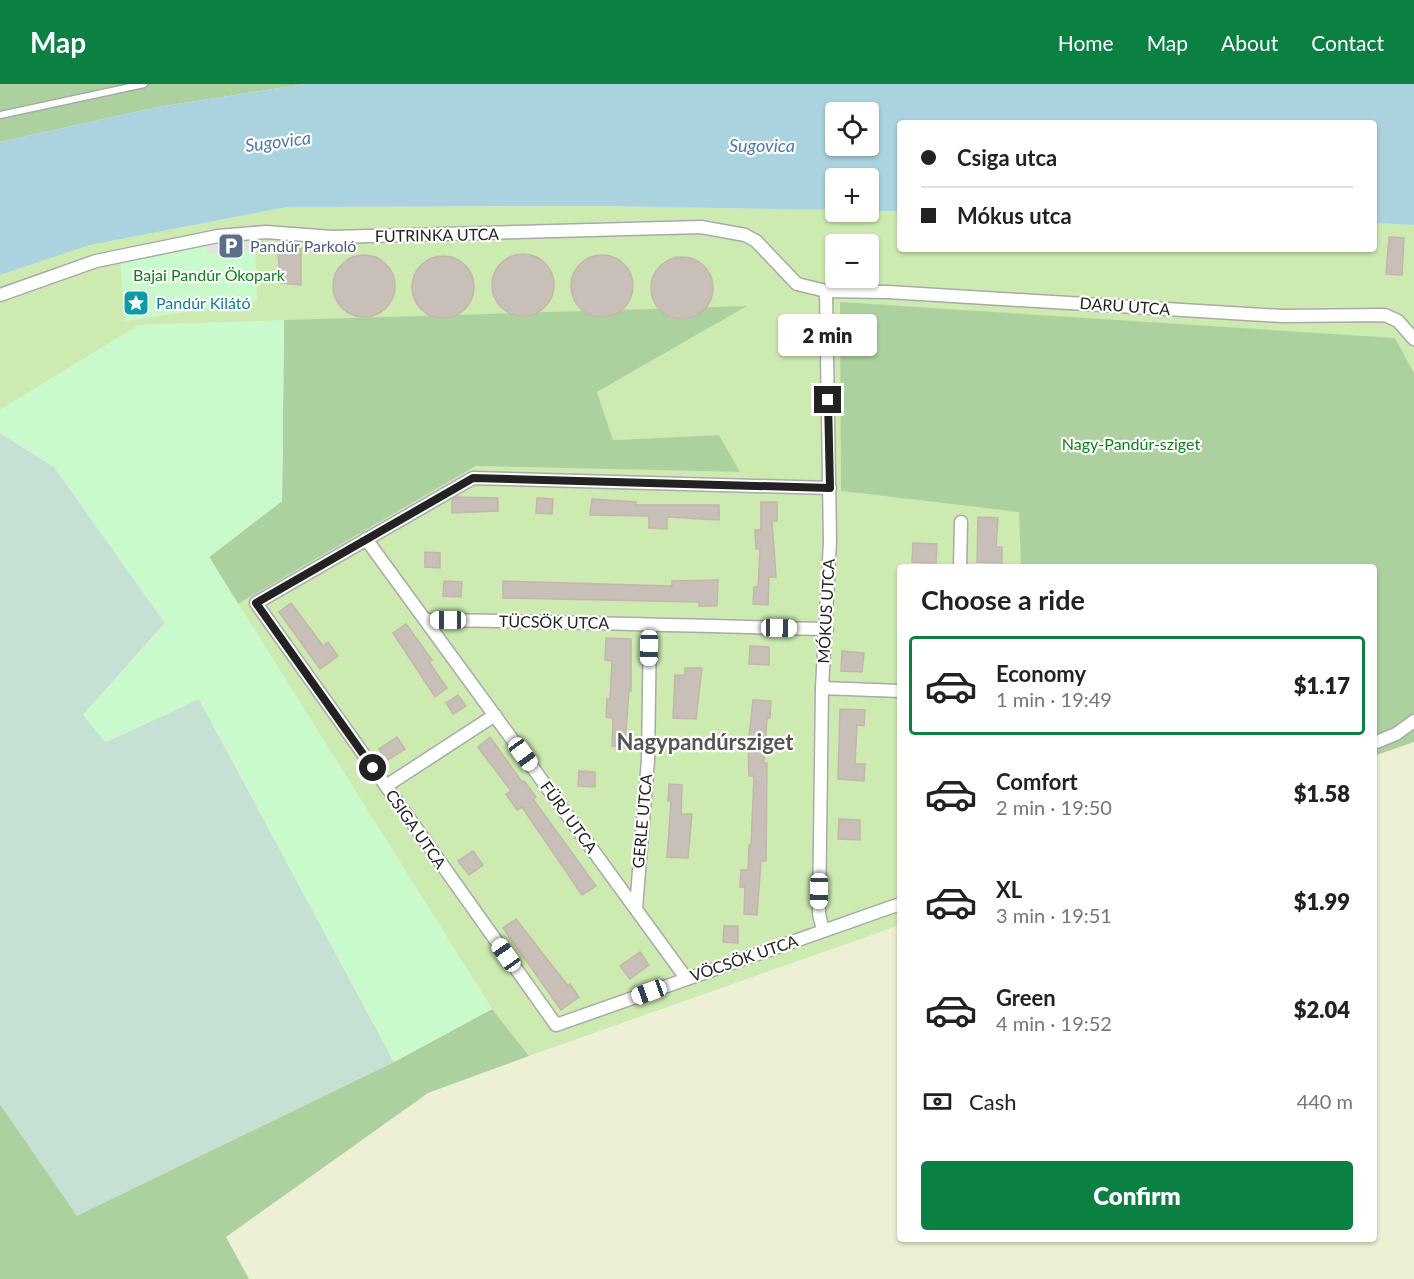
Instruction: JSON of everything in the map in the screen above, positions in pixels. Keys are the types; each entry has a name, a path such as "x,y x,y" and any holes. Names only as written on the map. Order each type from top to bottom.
{"street":[{"name":"FUTRINKA UTCA","path":"0,295 96,261 218,236 266,232 344,237 679,227 701,227 745,235 756,241 797,284 826,291"},
{"name":"DARU UTCA","path":"826,291 860,290 1282,316 1384,315 1398,321 1414,339"},
{"name":"MÓKUS UTCA","path":"823,930 819,914 822,687 830,488 826,291"},
{"path":"366,539 473,478 830,488"},
{"path":"960,564 961,522"},
{"name":"CSIGA UTCA","path":"366,539 256,603 555,1025"},
{"name":"FÜRJ UTCA","path":"366,539 686,978"},
{"name":"TÜCSÖK UTCA","path":"426,620 585,621 650,626 826,629"},
{"name":"GERLE UTCA","path":"636,908 648,760 650,626"},
{"path":"822,687 897,692"},
{"path":"386,786 495,715"},
{"path":"1377,742 1396,734 1414,721"},
{"name":"VÖCSÖK UTCA","path":"555,1025 897,905"}],"lane":[{"path":"0,115 144,84"}],"green space":[{"path":"0,84 305,84 158,107 0,142"},
{"path":"599,206 825,210 825,222 879,222 879,211 897,211 897,252 1377,252 1377,223 1414,225 1414,373 1394,338 841,491 1020,512 1021,564 897,564 897,926 529,1056 492,1009 238,604 476,466 739,472 719,435 613,440 597,392 745,307 139,325 0,410 0,275 90,245 287,207"},
{"name":"Bajai Pandúr Ökopark","path":"255,240 257,301 125,321 120,261 207,242"},
{"name":"Nagy-Pandúr-sziget","path":"840,302 1395,338 1414,373 1414,742 1377,755 1377,564 1021,564 1019,512 841,491"},
{"path":"747,306 597,392 613,440 719,435 740,472 476,466 238,604 209,557 282,501 284,320"},
{"path":"284,320 282,501 209,557 492,1009 394,1062 199,699 105,742 83,715 165,623 54,467 0,433 0,410 139,325"},
{"path":"0,433 54,467 165,623 83,715 106,742 199,699 394,1062 77,1216 0,1104"},
{"path":"1414,742 1414,1279 249,1279 225,1237 428,1093 897,926 897,1242 1377,1242 1377,755"},
{"path":"492,1009 529,1056 428,1093 226,1237 249,1279 0,1279 0,1104 77,1215 394,1062"}],"shaded area":[{"name":"Pandúr Parkoló","path":"255,240 255,250 207,253 207,243"}],"water":[{"name":"Sugovica","path":"305,84 1414,84 1414,225 1377,223 1377,120 897,120 897,211 879,211 879,168 825,168 825,210 599,206 287,207 90,245 0,275 0,142 158,107"}],"building":[{"path":"1389,237 1404,238 1402,275 1386,274"},
{"path":"301,248 301,285 280,283 278,250"},
{"path":"517,254 529,254 545,263 552,273 554,285 552,297 545,307 529,316 517,316 506,311 497,302 492,291 492,279 497,268 506,259"},
{"path":"364,255 376,257 386,264 393,274 395,286 393,298 386,308 376,315 364,317 352,315 342,308 335,298 333,286 335,274 342,264 352,257"},
{"path":"602,255 614,257 624,264 631,274 633,286 631,298 624,308 614,315 602,317 590,315 580,308 573,298 571,286 573,274 580,264 590,257"},
{"path":"443,256 455,258 465,265 472,275 474,287 472,299 465,309 455,316 443,318 431,316 421,309 414,299 412,287 414,275 421,265 431,258"},
{"path":"682,257 694,259 704,266 711,276 713,288 711,300 704,310 694,317 682,319 670,317 660,310 653,300 651,288 653,276 660,266 670,259"},
{"path":"456,497 498,498 498,511 452,513 452,500"},
{"path":"537,498 553,499 552,514 536,513"},
{"path":"592,499 636,502 636,505 719,505 719,520 667,517 667,529 649,528 649,516 590,515"},
{"path":"761,502 777,502 777,521 772,521 776,577 769,577 768,605 753,604 754,587 758,587 760,549 756,549 755,530 761,530"},
{"path":"978,517 998,518 996,547 1002,547 1002,563 977,562"},
{"path":"913,543 937,544 936,563 912,562"},
{"path":"425,552 440,553 440,568 425,567"},
{"path":"718,580 717,606 699,606 699,602 503,598 503,581 672,586 672,581"},
{"path":"444,581 462,582 461,597 443,596"},
{"path":"291,603 323,646 328,642 338,656 320,669 279,612"},
{"path":"406,624 432,660 429,662 447,688 435,697 393,633"},
{"path":"606,638 631,639 631,691 629,690 625,747 612,746 613,718 606,717 607,699 610,699 612,661 605,660"},
{"path":"750,646 769,647 769,665 749,664"},
{"path":"842,651 864,653 862,672 841,671"},
{"path":"685,668 702,668 696,719 673,718 675,675 685,675"},
{"path":"458,695 466,706 453,714 446,703"},
{"path":"753,700 771,701 770,718 767,718 764,763 767,763 766,861 761,861 757,915 744,914 745,887 740,887 741,870 748,870 749,845 751,845 754,776 749,776 748,746"},
{"path":"840,709 865,710 864,726 857,725 855,764 865,764 864,781 838,779"},
{"path":"397,737 405,749 386,761 379,749"},
{"path":"490,737 522,782 524,781 536,797 533,799 596,886 582,895 522,807 517,810 506,794 511,791 478,747"},
{"path":"579,771 595,772 595,787 578,786"},
{"path":"669,784 682,785 681,814 692,814 688,858 667,857 671,801 668,801"},
{"path":"839,819 860,820 860,840 838,839"},
{"path":"473,851 483,865 469,875 458,861"},
{"path":"516,919 579,997 561,1010 503,928"},
{"path":"724,926 738,926 738,943 723,942"},
{"path":"640,952 649,965 630,979 620,966"}],"place":[{"name":"Pandúr Parkoló","path":"231,246"},
{"name":"Pandúr Kilátó","path":"136,303"}],"district":[{"name":"Nagypandúrsziget","path":"705,742"}],"route":[{"path":"373,768 256,603 473,478 830,488 828,400"}]}
